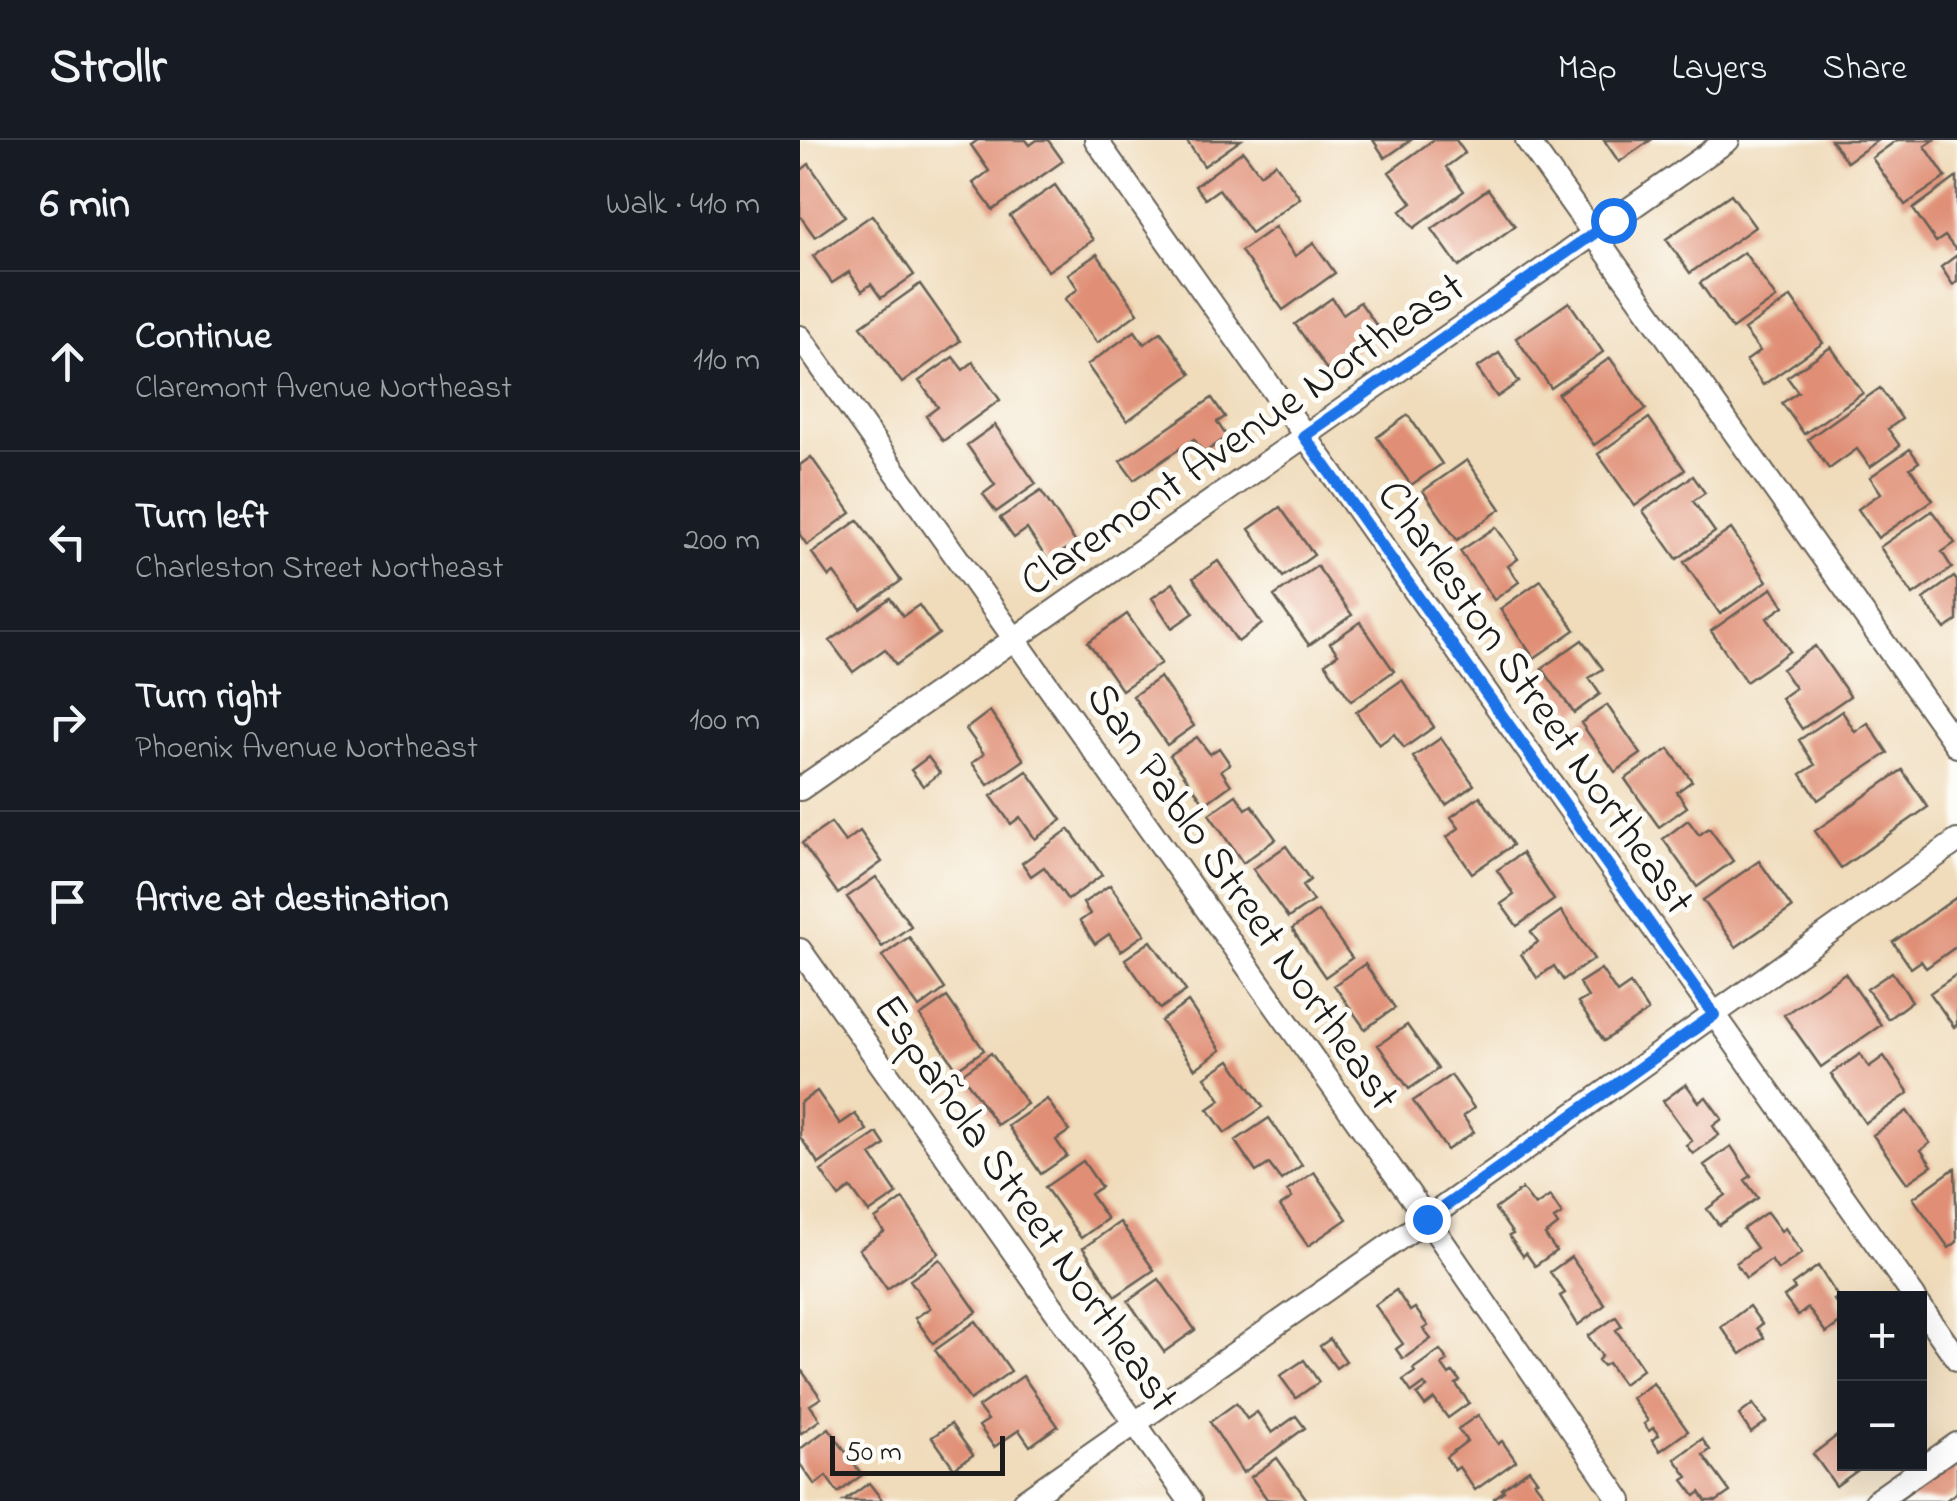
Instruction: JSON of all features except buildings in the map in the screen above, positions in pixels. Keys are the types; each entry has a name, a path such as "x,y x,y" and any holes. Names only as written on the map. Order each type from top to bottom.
{"street":[{"name":"Charleston Street Northeast","path":"1096,140 1909,1291"},
{"path":"1527,140 1957,746"},
{"name":"Claremont Avenue Northeast","path":"800,789 1728,140"},
{"name":"San Pablo Street Northeast","path":"800,337 1427,1219 1622,1501"},
{"path":"1024,1501 1957,841"},
{"name":"Española Street Northeast","path":"800,950 1190,1501"},
{"path":"1927,1316 1957,1359"},
{"path":"1876,1501 1957,1444"}],"route":[{"path":"1427,1219 1714,1015 1304,436 1613,220"}]}
